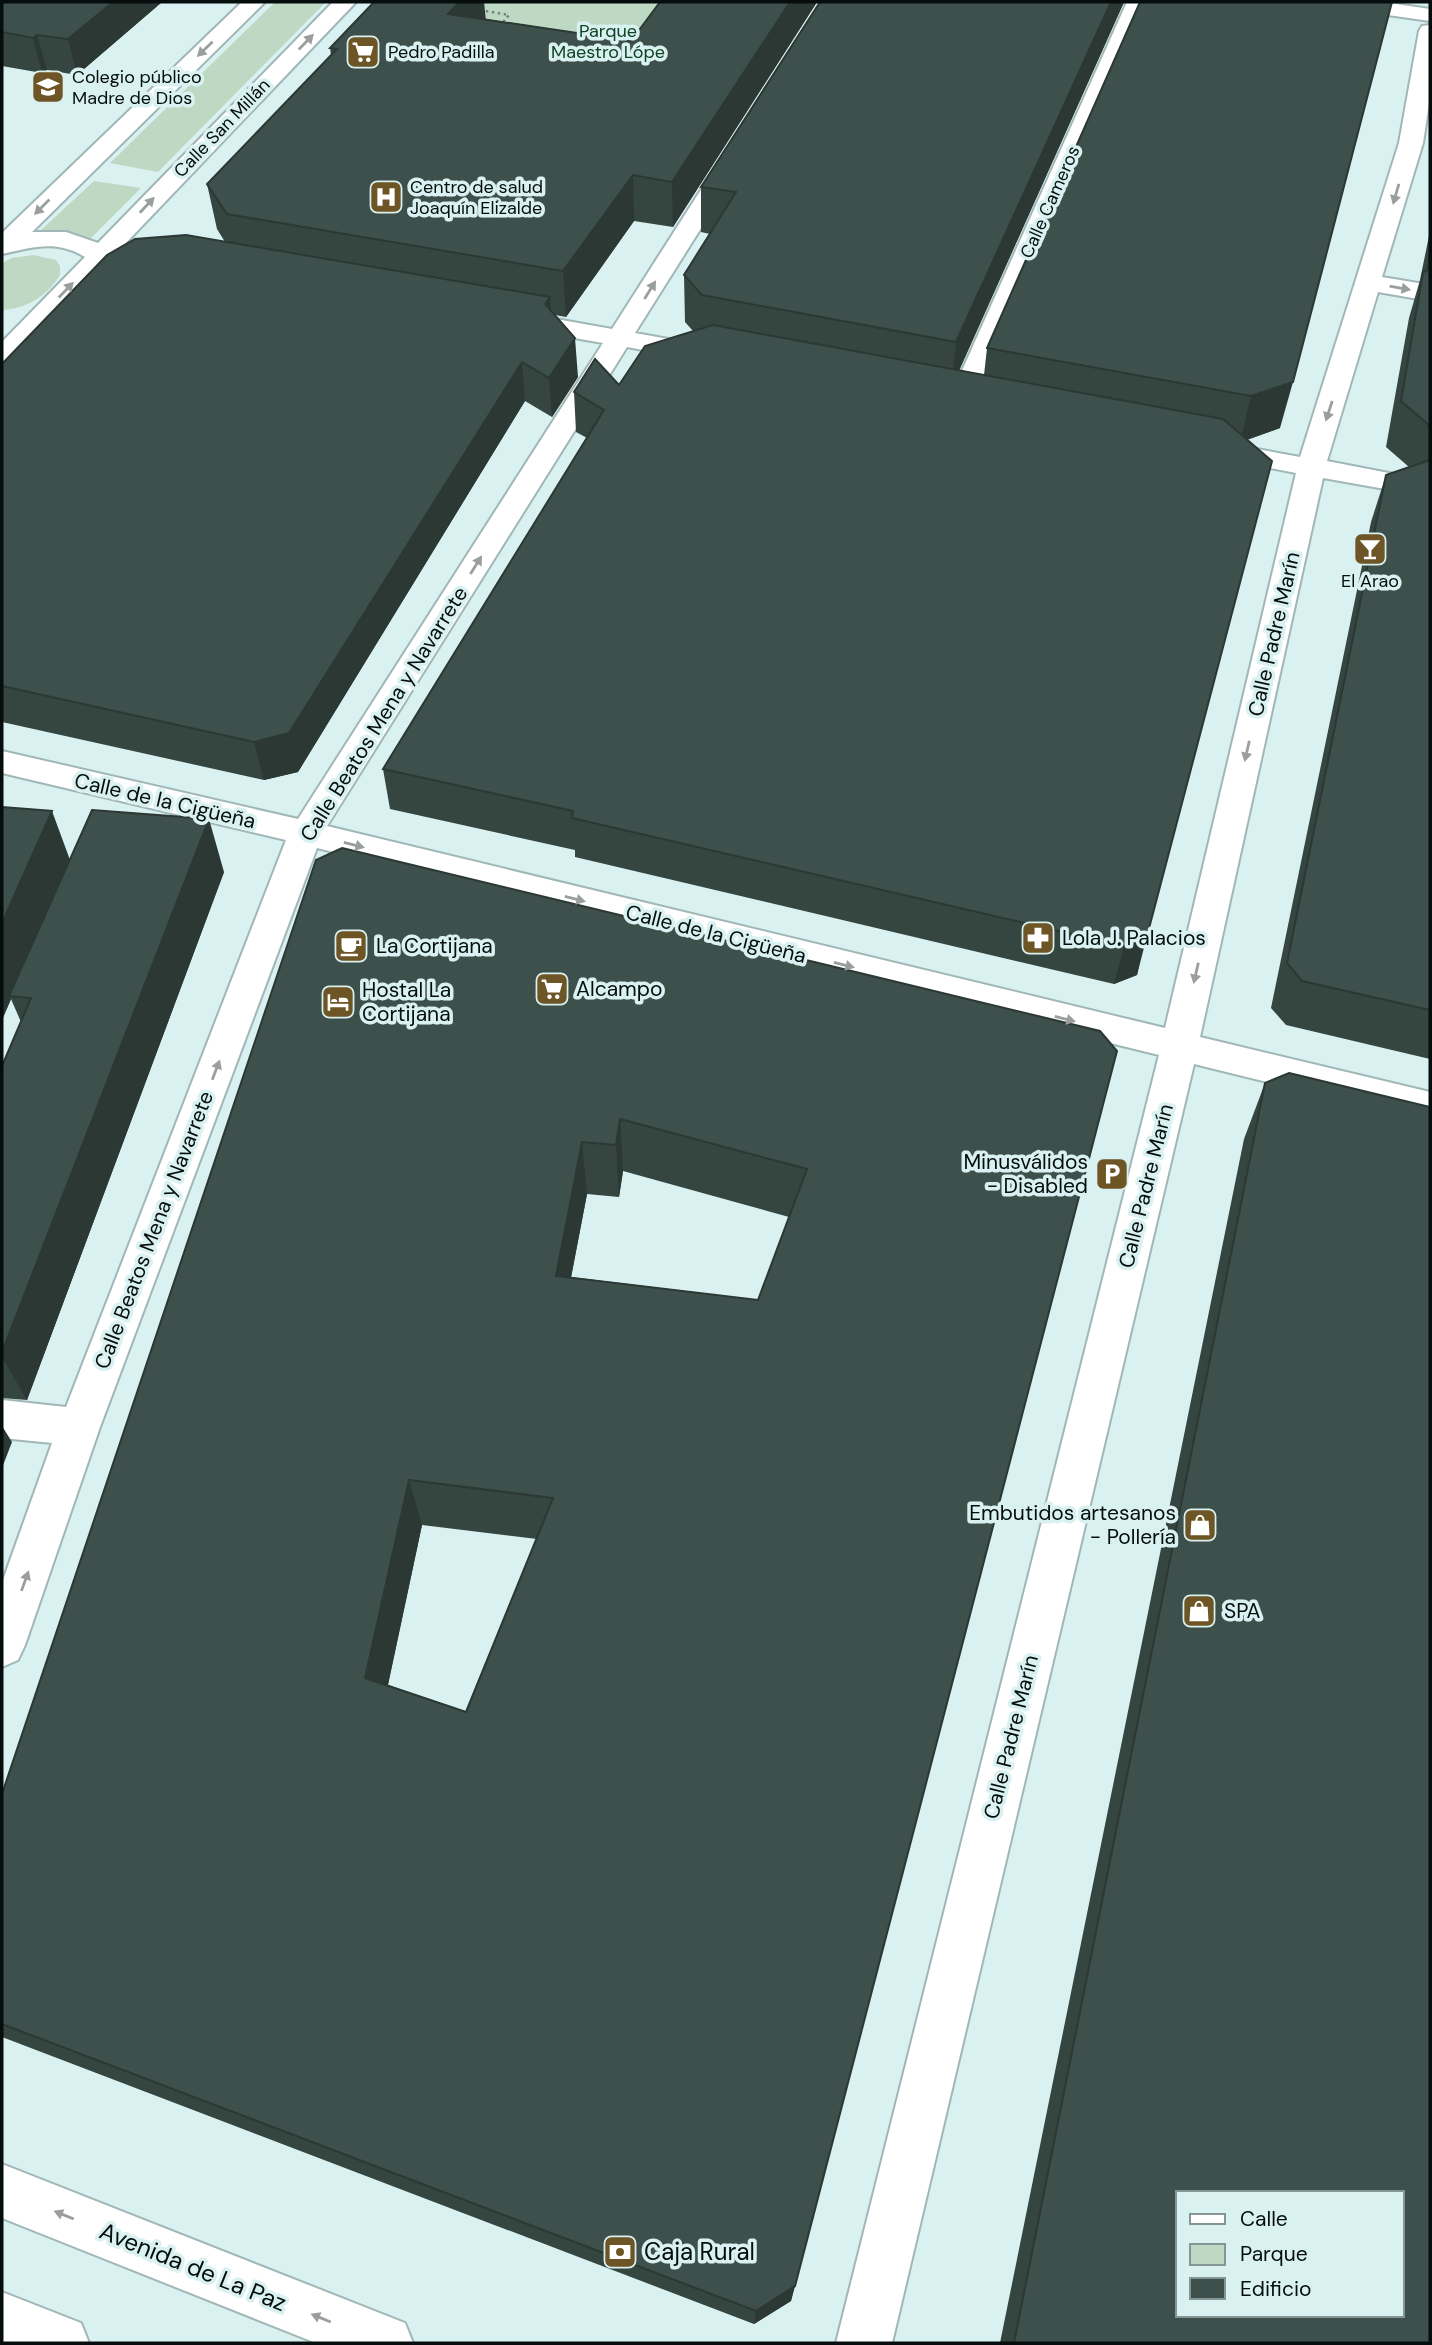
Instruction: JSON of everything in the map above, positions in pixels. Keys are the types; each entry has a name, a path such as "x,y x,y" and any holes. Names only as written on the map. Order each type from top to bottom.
{"street":[{"path":"4,245 254,2"},
{"name":"Calle San Millán","path":"2,356 345,2"},
{"name":"Calle Cameros","path":"961,402 1138,2"},
{"path":"1338,2 1430,15"},
{"name":"Calle Padre Marín","path":"864,2343 1179,1048 1311,467 1370,283 1420,144 1430,31"},
{"name":"Calle Beatos Mena y Navarrete","path":"2,1646 79,1427 306,834 749,132"},
{"path":"4,245 49,237 70,239 100,255 144,256 190,262"},
{"path":"1370,283 1430,293"},
{"path":"489,315 730,358"},
{"path":"2,331 31,326"},
{"path":"934,397 988,407"},
{"path":"1190,444 1430,489"},
{"name":"Calle de la Cigüeña","path":"2,762 117,803 306,834 1430,1107"},
{"path":"2,1419 79,1427"},
{"name":"Avenida de La Paz","path":"2,2191 385,2343"},
{"path":"2,2320 61,2343"}],"path":[{"path":"469,9 509,15 492,36"}],"green space":[{"path":"275,2 326,2 158,172 110,163"},
{"name":"Parque Maestro Lópe","path":"421,2 693,2 635,82"},
{"path":"94,181 141,188 88,241 67,234 40,231"},
{"path":"33,255 56,260 60,266 60,275 49,289 35,300 2,310 2,263 12,258"}],"building":[{"path":"2,2 113,2 68,39 37,35 33,38 2,32"},
{"path":"374,2 459,2 448,14 631,41 660,2 790,2 672,182 633,175 563,271 227,214 207,184 337,49 330,48"},
{"path":"820,2 1111,2 956,342 702,295 684,275 736,192 701,187"},
{"path":"1140,2 1392,2 1293,382 1251,396 987,348"},
{"path":"186,235 550,297 545,304 575,338 549,378 522,362 289,733 254,742 2,686 2,364 107,255 135,239"},
{"path":"1430,256 1430,426 1401,401 1423,272 1427,271"},
{"path":"713,325 1223,419 1272,461 1147,936 1124,946 572,818 573,811 383,769 604,410 574,392 595,359 619,385 645,346"},
{"path":"1430,460 1430,1010 1302,981 1287,963 1386,475"},
{"path":"2,807 52,811 2,923"},
{"path":"92,810 209,819 2,1352 2,1066 31,998 9,996"},
{"path":"342,848 1100,1031 1117,1051 795,2286 756,2311 2,2024 2,1794 316,860","holes":["620,1119 807,1169 758,1300 556,1276 582,1142 616,1145","409,1480 553,1498 466,1712 365,1678"]},
{"path":"1289,1073 1430,1107 1430,2343 1014,2343 1265,1083"}],"place":[{"name":"Pedro Padilla","path":"363,52"},
{"name":"Colegio público Madre de Dios","path":"48,87"},
{"name":"Centro de salud Joaquín Elizalde","path":"386,197"},
{"name":"El Arao","path":"1370,549"},
{"name":"Lola J. Palacios","path":"1038,938"},
{"name":"La Cortijana","path":"351,946"},
{"name":"Alcampo","path":"552,989"},
{"name":"Hostal La Cortijana","path":"338,1002"},
{"name":"Minusválidos - Disabled","path":"1112,1174"},
{"name":"Embutidos artesanos - Pollería","path":"1200,1525"},
{"name":"SPA","path":"1199,1611"},
{"name":"Caja Rural","path":"620,2252"}]}
